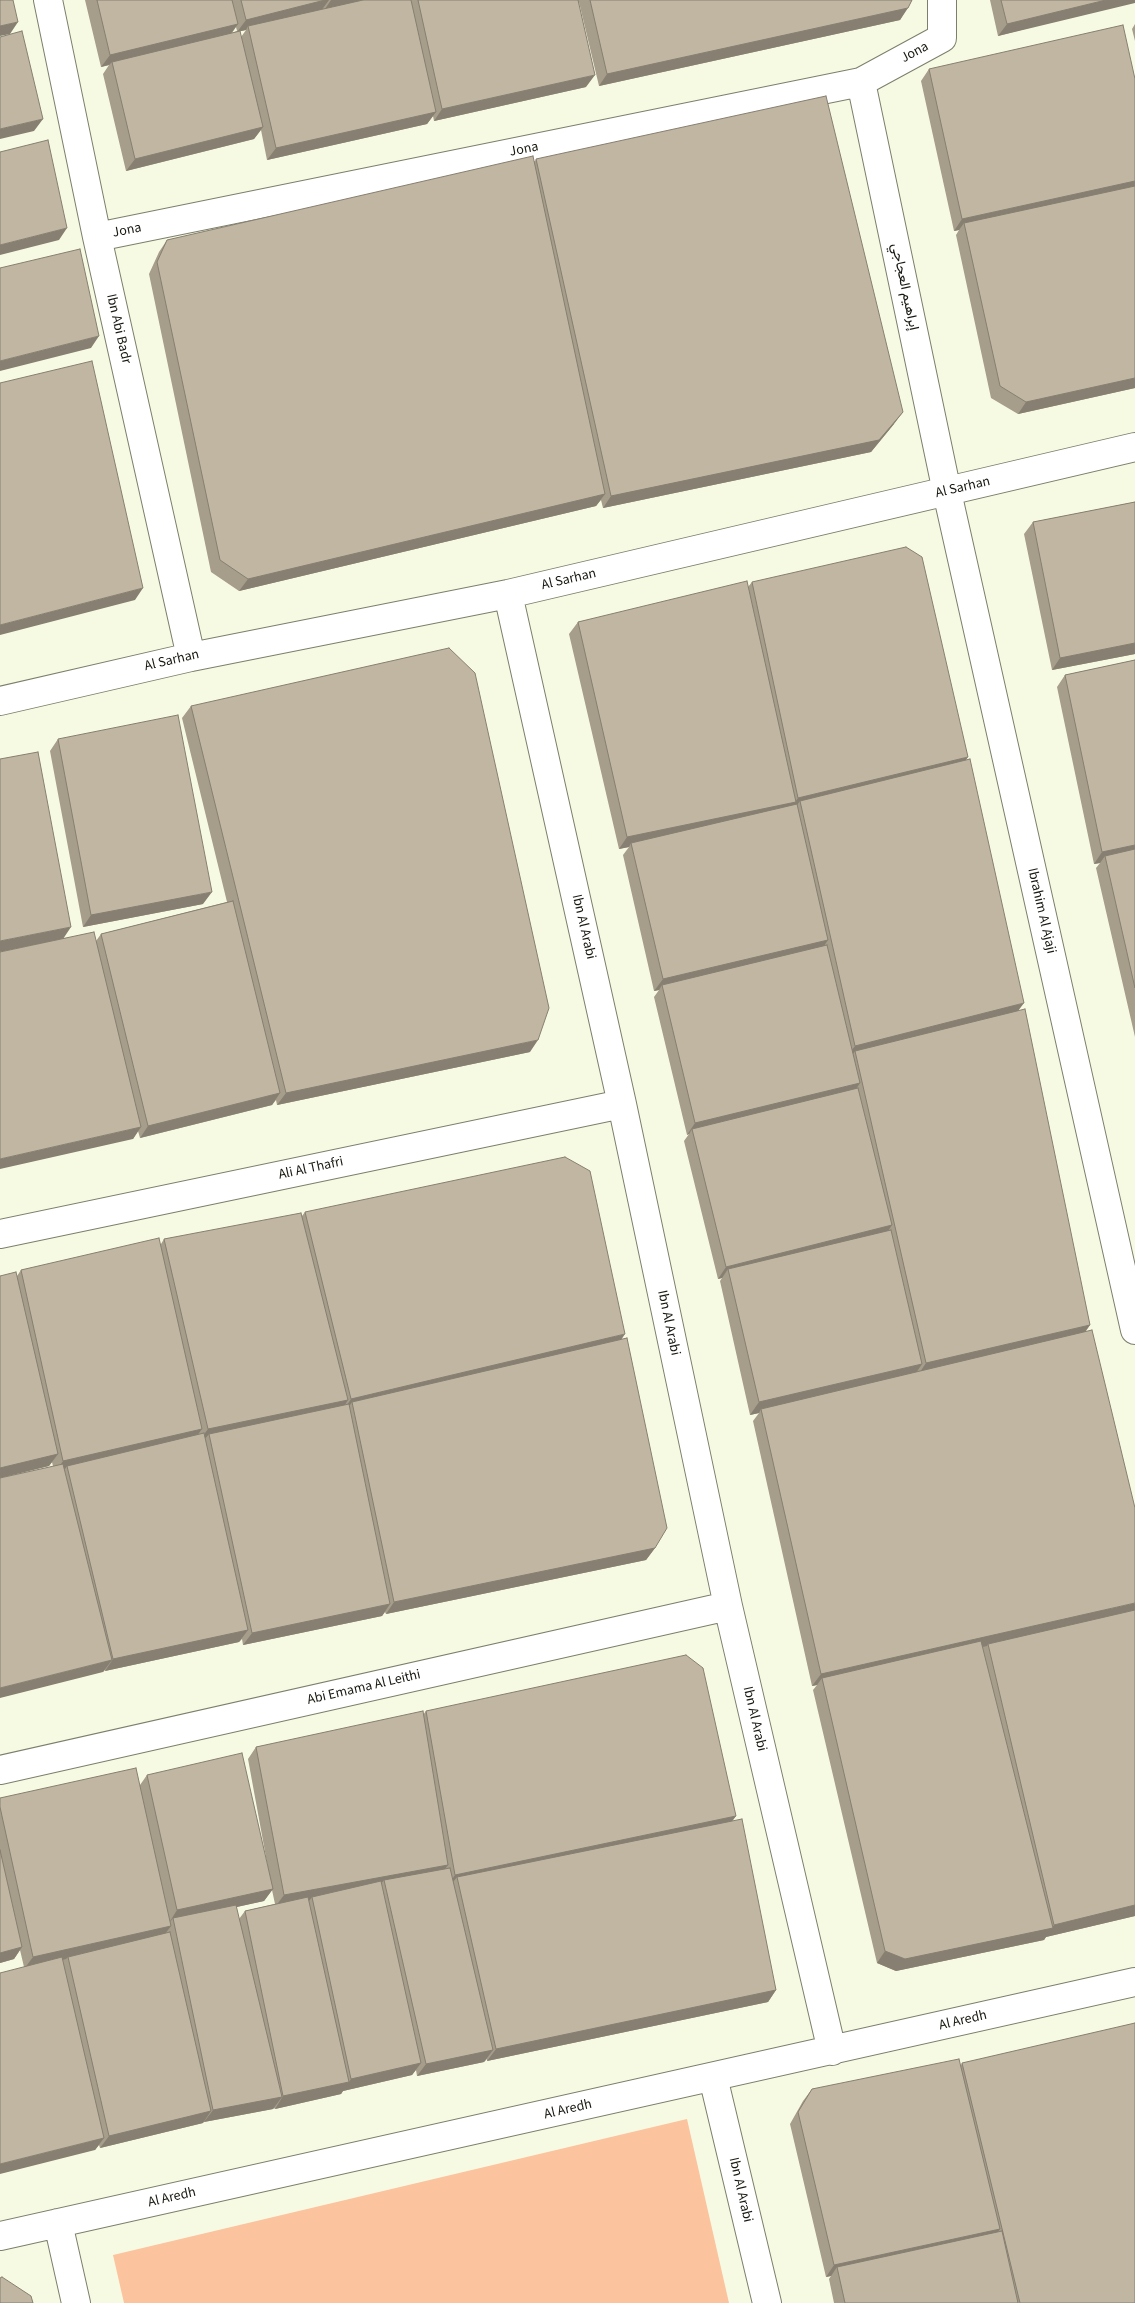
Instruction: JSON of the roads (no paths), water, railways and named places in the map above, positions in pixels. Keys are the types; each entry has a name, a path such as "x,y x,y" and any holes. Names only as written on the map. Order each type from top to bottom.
{"street":[{"name":"Ibn Abi Badr","path":"48,0 97,237 191,657"},
{"name":"Jona","path":"97,237 860,82 942,38 942,0"},
{"name":"إبراهيم العجاجي","path":"860,82 947,492"},
{"name":"Al Sarhan","path":"0,701 191,657 508,594 1135,447"},
{"name":"Ibrahim Al Ajaji","path":"947,492 1135,1330"},
{"name":"Ibn Al Arabi","path":"508,594 622,1104 728,1606 832,2051"},
{"name":"Ali Al Thafri","path":"0,1234 622,1104"},
{"name":"Abi Emama Al Leithi","path":"0,1770 728,1606"},
{"name":"Al Aredh","path":"0,2236 1135,1982"},
{"name":"Ibn Al Arabi","path":"713,2077 767,2303"},
{"path":"58,2223 76,2303"}]}
